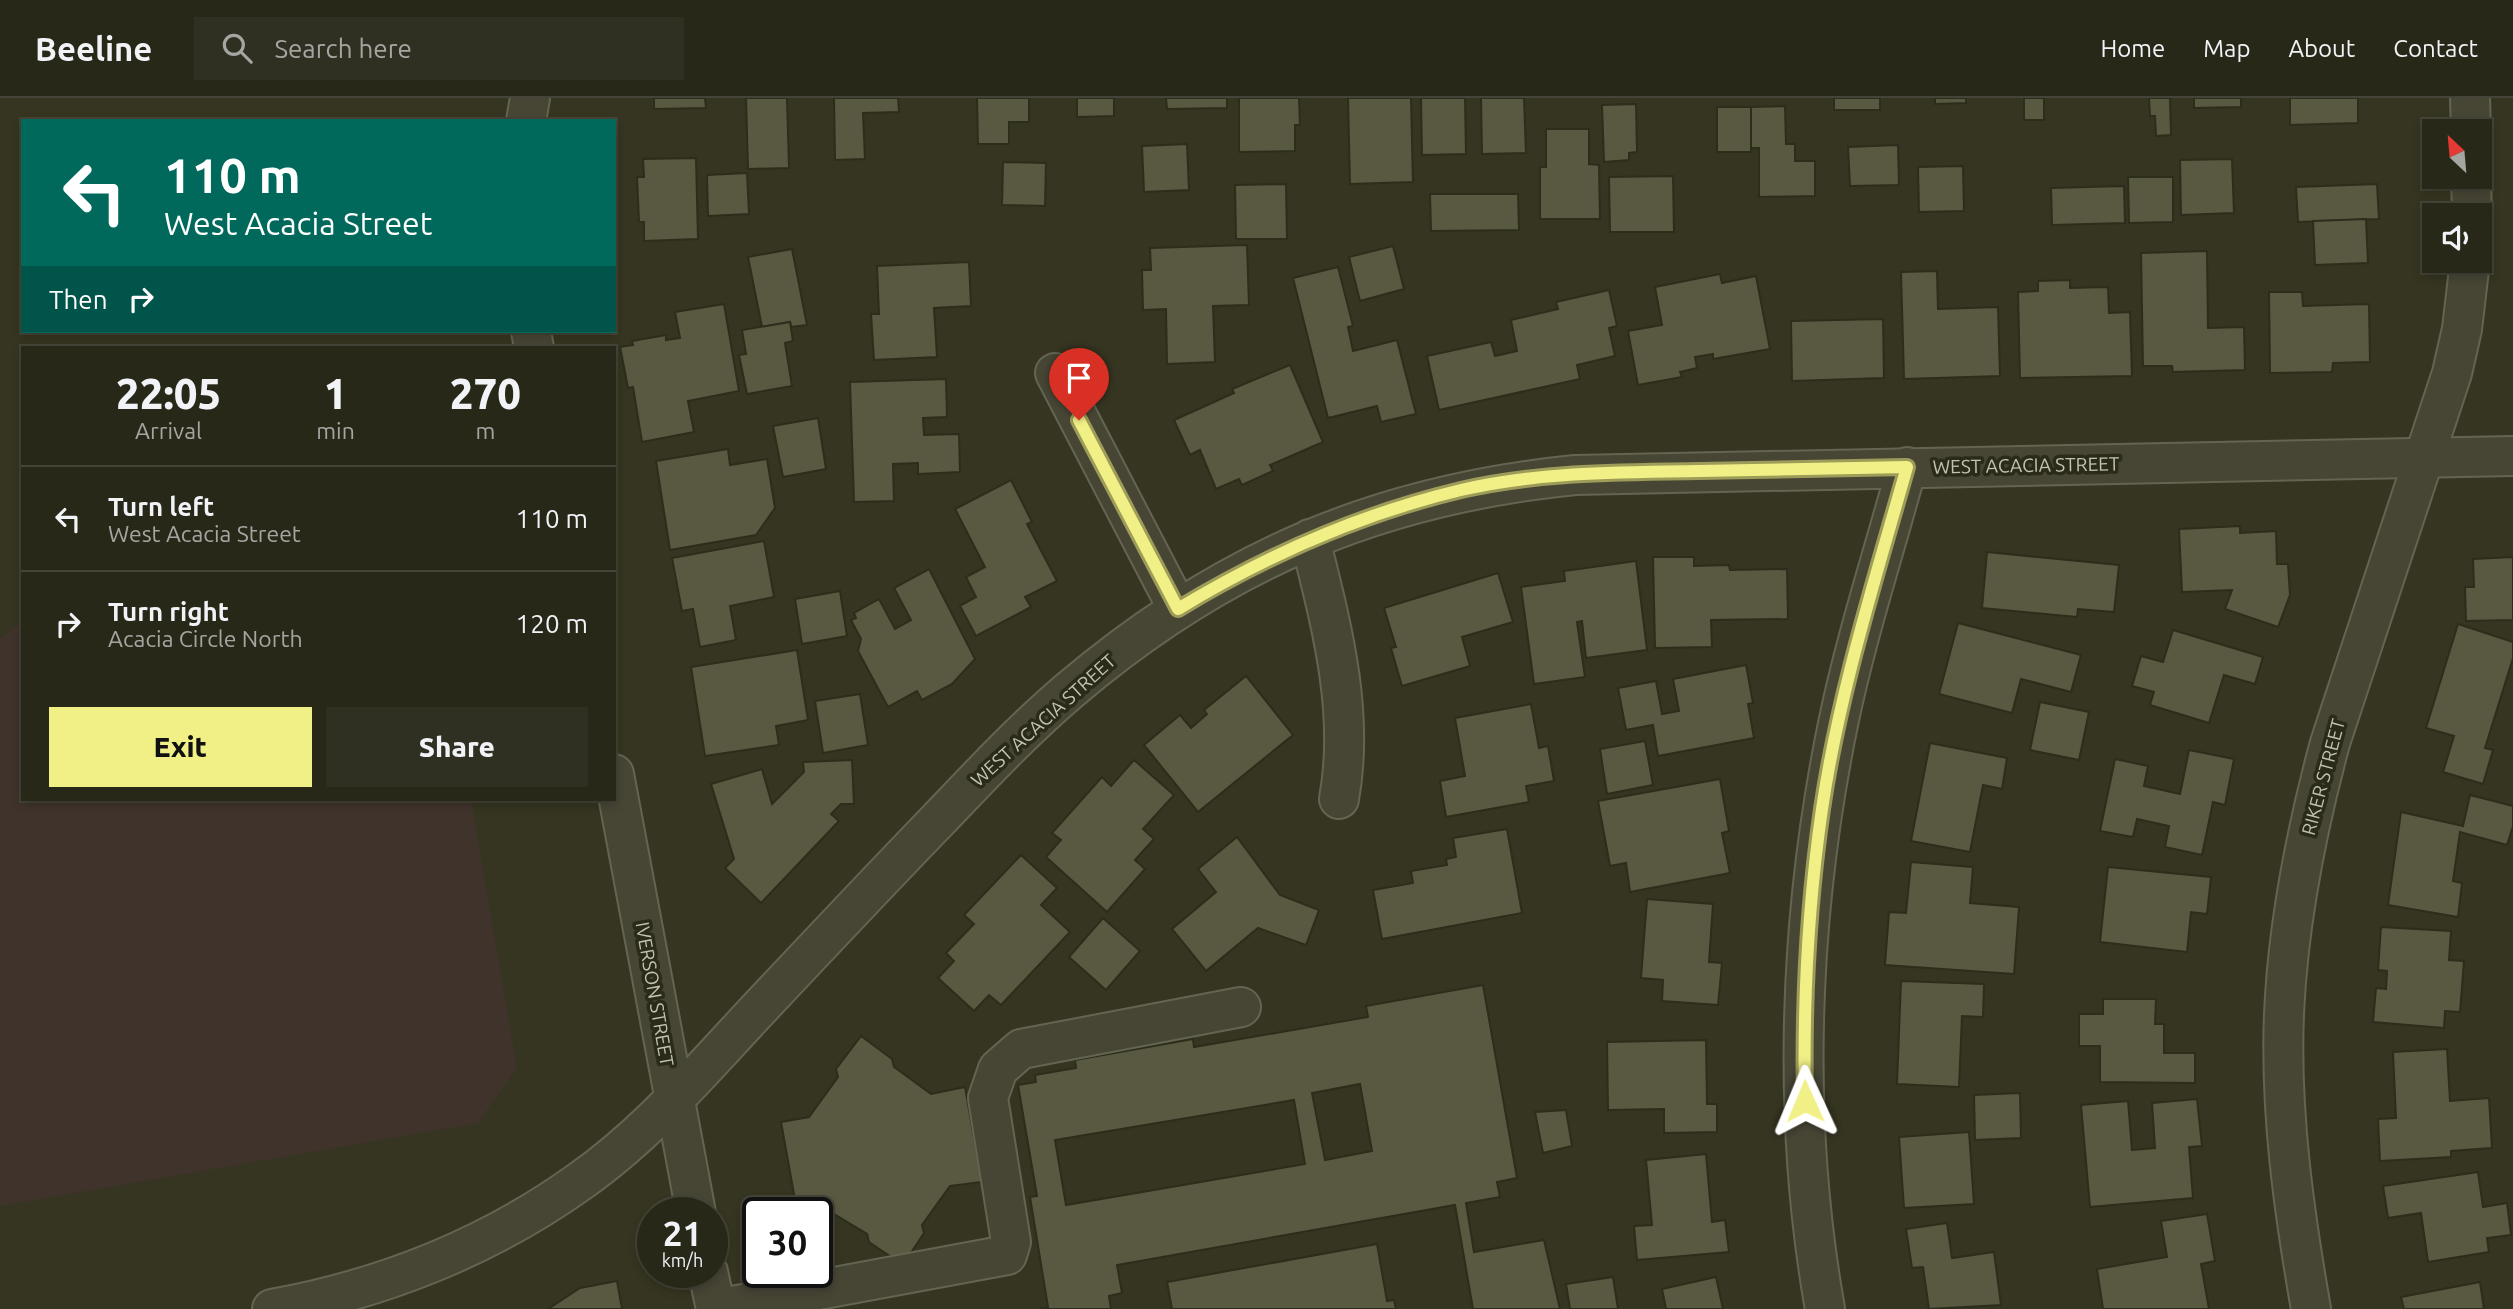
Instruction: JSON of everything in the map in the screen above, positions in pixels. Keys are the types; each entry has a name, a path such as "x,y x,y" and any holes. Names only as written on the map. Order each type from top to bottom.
{"street":[{"path":"526,119 530,98"},
{"path":"2470,98 2471,119"},
{"name":"RIKER STREET","path":"2311,1309 2300,1245 2287,1136 2284,1016 2288,954 2313,806 2330,743 2452,373 2462,329 2469,273"},
{"path":"1055,373 1178,609"},
{"name":"WEST ACACIA STREET","path":"272,1309 379,1283 482,1240 581,1181 673,1101 1004,750 1068,691 1178,609 1253,566 1310,539 1408,504 1517,481 1651,471 2513,456"},
{"path":"1825,1309 1806,1173 1804,1054 1810,914 1822,808 1839,721 1907,467"},
{"path":"1310,539 1326,605 1345,722 1345,764 1339,799"},
{"name":"IVERSON STREET","path":"616,785 693,1197"},
{"path":"711,1288 716,1309 1007,1255 1011,1242 988,1098 998,1069 1021,1049 1241,1007"}],"shaded area":[{"path":"21,623 21,801 471,801 517,1068 478,1123 0,1206 0,639"}],"building":[{"path":"654,98 705,98 706,108 654,109"},
{"path":"746,98 787,98 789,168 748,169"},
{"path":"834,98 898,98 899,112 863,113 865,159 835,160"},
{"path":"977,98 1029,98 1029,122 1009,122 1009,144 978,144"},
{"path":"1077,98 1114,98 1114,116 1077,117"},
{"path":"1166,98 1227,98 1227,108 1167,109"},
{"path":"1239,98 1299,98 1300,125 1295,125 1295,151 1239,152"},
{"path":"1348,98 1411,98 1413,182 1350,184"},
{"path":"1421,98 1465,98 1466,154 1422,155"},
{"path":"1481,98 1524,98 1526,153 1482,154"},
{"path":"1834,98 1880,98 1880,110 1834,110"},
{"path":"1935,98 1966,98 1966,103 1935,104"},
{"path":"2024,98 2044,98 2044,120 2024,120"},
{"path":"2149,98 2170,98 2171,135 2156,136 2155,116 2150,116"},
{"path":"2194,98 2241,98 2241,107 2194,108"},
{"path":"2290,98 2358,98 2358,123 2290,125"},
{"path":"1636,104 1637,152 1629,153 1629,160 1604,162 1602,105"},
{"path":"1785,106 1786,144 1795,144 1795,161 1815,161 1815,196 1759,197 1759,148 1751,148 1751,107"},
{"path":"1717,107 1751,107 1751,152 1717,152"},
{"path":"1546,129 1589,129 1589,164 1599,165 1600,219 1540,219 1540,167 1546,167"},
{"path":"1187,144 1189,190 1144,192 1142,146"},
{"path":"1898,145 1899,185 1850,186 1848,147"},
{"path":"696,158 698,239 644,241 644,222 639,222 637,177 644,177 643,159"},
{"path":"2232,159 2234,213 2181,215 2180,160"},
{"path":"1003,162 1046,163 1045,206 1002,205"},
{"path":"1963,166 1964,211 1919,212 1918,167"},
{"path":"747,173 749,214 708,216 707,175"},
{"path":"1673,176 1674,232 1610,232 1609,177"},
{"path":"2128,177 2173,177 2173,222 2129,223"},
{"path":"1286,184 1287,239 1236,239 1235,185"},
{"path":"2377,184 2379,219 2298,222 2296,187"},
{"path":"2124,186 2125,223 2052,225 2051,188"},
{"path":"1430,194 1518,194 1519,230 1431,231"},
{"path":"2366,219 2368,263 2315,265 2313,221"},
{"path":"1247,245 1249,305 1213,306 1215,362 1167,364 1166,309 1143,310 1142,270 1151,270 1150,248"},
{"path":"1393,246 1404,289 1360,301 1349,257"},
{"path":"792,249 807,325 791,327 790,322 762,327 748,257"},
{"path":"2207,251 2208,328 2244,327 2245,370 2173,372 2172,366 2143,366 2141,253"},
{"path":"969,262 971,306 934,308 937,357 874,360 871,314 879,314 877,266"},
{"path":"1338,267 1353,326 1348,327 1353,351 1397,340 1416,414 1381,422 1377,406 1328,418 1293,278"},
{"path":"1937,271 1938,309 1998,307 2000,376 1904,379 1901,272"},
{"path":"1720,274 1722,283 1756,276 1770,349 1713,359 1713,354 1695,357 1697,368 1680,372 1682,377 1638,385 1628,331 1662,325 1655,287"},
{"path":"2070,280 2070,288 2108,287 2109,313 2130,312 2132,376 2020,378 2018,292 2038,291 2038,281"},
{"path":"1609,290 1617,326 1609,328 1615,356 1577,365 1580,379 1439,410 1427,356 1491,342 1495,356 1517,351 1511,320 1558,309 1556,302"},
{"path":"2269,292 2302,292 2303,306 2369,304 2370,362 2333,363 2332,372 2270,373"},
{"path":"724,304 739,391 688,401 694,432 642,442 633,387 628,388 620,347 633,345 632,341 666,335 666,340 680,338 675,312"},
{"path":"1883,319 1884,378 1792,381 1791,321"},
{"path":"790,322 793,341 785,343 792,386 747,394 739,355 746,354 742,330"},
{"path":"1290,365 1323,442 1270,465 1273,471 1242,485 1239,479 1216,489 1200,450 1190,455 1174,420 1234,393 1232,389"},
{"path":"946,379 947,417 923,418 924,435 959,434 960,472 918,474 918,463 893,464 894,501 854,502 850,382"},
{"path":"818,418 826,469 783,477 773,426"},
{"path":"728,449 730,465 767,459 775,508 756,535 670,550 656,461"},
{"path":"1011,480 1032,522 1027,524 1057,581 1025,597 1031,607 976,636 960,606 976,597 966,577 985,567 955,509"},
{"path":"2240,526 2240,533 2276,531 2277,564 2288,564 2290,595 2278,627 2225,609 2232,590 2182,592 2179,529"},
{"path":"764,541 774,597 730,606 736,640 700,647 693,609 682,611 672,558"},
{"path":"1987,552 2119,565 2114,612 2078,609 2077,617 1982,608"},
{"path":"1653,557 1694,557 1694,566 1729,565 1730,570 1787,569 1788,619 1711,620 1712,647 1655,648"},
{"path":"2513,557 2513,620 2466,621 2465,587 2474,587 2473,559"},
{"path":"1636,561 1647,650 1586,658 1582,621 1577,622 1585,677 1534,684 1521,587 1565,581 1564,571"},
{"path":"929,569 975,659 952,684 922,700 917,691 888,707 858,651 861,639 851,620 856,618 854,613 879,599 895,629 911,620 894,588"},
{"path":"1498,573 1513,622 1462,637 1470,666 1402,686 1391,648 1396,647 1384,608"},
{"path":"840,591 847,636 802,644 795,599"},
{"path":"1958,623 2081,655 2071,692 2021,679 2012,713 1939,694"},
{"path":"2458,624 2513,642 2513,658 2485,748 2493,750 2483,784 2443,772 2454,736 2426,728"},
{"path":"2173,630 2263,657 2255,684 2224,675 2209,723 2150,705 2154,692 2132,686 2141,656 2163,662"},
{"path":"797,650 808,720 776,726 779,745 705,756 691,667"},
{"path":"1746,665 1753,703 1748,704 1754,738 1658,756 1653,725 1626,730 1618,688 1656,681 1662,714 1679,711 1673,679"},
{"path":"1246,676 1293,735 1198,812 1144,745 1180,715 1191,728 1207,714 1204,710"},
{"path":"860,694 868,745 823,753 815,701"},
{"path":"2040,702 2089,712 2079,760 2030,750"},
{"path":"1531,704 1539,748 1548,746 1554,781 1526,786 1529,802 1446,817 1440,781 1465,776 1455,718"},
{"path":"1645,741 1653,785 1607,794 1600,749"},
{"path":"1930,743 2007,758 2002,789 1983,785 1970,852 1911,841"},
{"path":"2189,750 2234,759 2225,805 2213,802 2202,855 2165,847 2169,826 2137,819 2133,837 2100,831 2115,759 2148,766 2144,786 2180,794"},
{"path":"852,760 854,804 841,804 831,814 839,821 761,903 725,868 734,859 711,784 762,769 772,804 804,772 803,762"},
{"path":"1134,760 1174,795 1143,829 1154,839 1135,860 1145,869 1107,912 1046,857 1061,840 1052,833 1102,777 1111,786"},
{"path":"1720,779 1729,831 1722,833 1730,873 1630,892 1626,863 1610,866 1598,801"},
{"path":"2470,795 2513,806 2513,826 2507,845 2460,832 2453,881 2462,883 2458,917 2388,905 2401,812 2463,826"},
{"path":"1507,829 1522,913 1382,939 1373,890 1413,883 1411,871 1447,865 1446,859 1456,857 1453,838"},
{"path":"1237,837 1280,895 1319,910 1306,945 1258,928 1206,971 1172,929 1216,892 1198,869"},
{"path":"1021,855 1057,888 1041,905 1070,932 1001,1005 989,995 974,1011 938,978 954,961 946,953 974,924 964,915"},
{"path":"1911,862 1973,867 1970,903 2019,907 2014,974 1885,965 1889,912 1906,913"},
{"path":"2108,867 2211,877 2207,914 2191,912 2187,952 2100,942"},
{"path":"1647,899 1713,904 1709,962 1722,963 1718,1005 1662,1001 1663,980 1641,978"},
{"path":"1103,918 1140,951 1106,990 1069,957"},
{"path":"2381,927 2451,931 2449,960 2464,961 2460,1012 2445,1011 2444,1028 2373,1022 2376,988 2386,989 2387,971 2378,970"},
{"path":"1901,981 1984,984 1983,1017 1962,1016 1959,1087 1897,1084"},
{"path":"1483,985 1517,1178 1497,1182 1500,1197 1466,1203 1474,1252 1544,1240 1560,1309 1473,1309 1455,1205 1117,1265 1122,1293 1109,1296 1111,1309 1040,1309 1048,1307 1030,1197 1037,1196 1018,1085 1036,1082 1035,1075 1076,1068 1075,1060 1193,1039 1194,1047 1368,1017 1366,1006","holes":["1360,1084 1372,1151 1325,1160 1312,1093","1294,1100 1305,1164 1066,1205 1055,1140"]},
{"path":"2103,999 2156,999 2155,1024 2164,1024 2164,1053 2195,1053 2195,1083 2100,1082 2100,1046 2079,1046 2079,1014 2103,1014"},
{"path":"861,1036 892,1059 894,1067 931,1094 965,1087 982,1182 950,1186 922,1225 924,1233 903,1265 869,1242 867,1234 833,1213 833,1197 794,1197 781,1122 809,1117 838,1077 836,1069"},
{"path":"1706,1040 1707,1104 1717,1104 1717,1132 1664,1133 1664,1109 1608,1110 1607,1042"},
{"path":"2447,1049 2450,1101 2489,1098 2492,1148 2451,1151 2451,1157 2380,1161 2378,1119 2396,1118 2393,1052"},
{"path":"2020,1093 2021,1138 1975,1140 1974,1095"},
{"path":"2197,1099 2202,1146 2189,1147 2193,1198 2090,1207 2081,1105 2128,1101 2132,1150 2155,1148 2152,1103"},
{"path":"1566,1110 1572,1146 1543,1153 1535,1112"},
{"path":"1969,1132 1974,1204 1904,1208 1899,1137"},
{"path":"1706,1154 1712,1222 1725,1220 1729,1252 1637,1260 1634,1226 1652,1225 1646,1160"},
{"path":"2478,1172 2483,1207 2507,1203 2511,1235 2487,1238 2489,1252 2428,1262 2421,1213 2388,1218 2383,1186"},
{"path":"2207,1214 2215,1261 2201,1264 2209,1309 2103,1309 2097,1269 2167,1257 2161,1221"},
{"path":"1947,1223 1952,1258 1994,1252 2001,1305 1929,1309 1923,1267 1912,1268 1906,1229"},
{"path":"1377,1244 1387,1301 1394,1300 1396,1309 1172,1309 1167,1282"},
{"path":"1613,1277 1618,1309 1570,1309 1566,1284"},
{"path":"1716,1277 1723,1309 1666,1309 1662,1289"},
{"path":"617,1281 622,1309 548,1309 580,1288"},
{"path":"2480,1282 2484,1309 2404,1309 2401,1297"}],"route":[{"path":"1079,420 1178,609 1219,584 1310,539 1364,518 1463,490 1576,474 1907,467 1839,721 1822,808 1810,914 1804,1054 1805,1101"}]}
